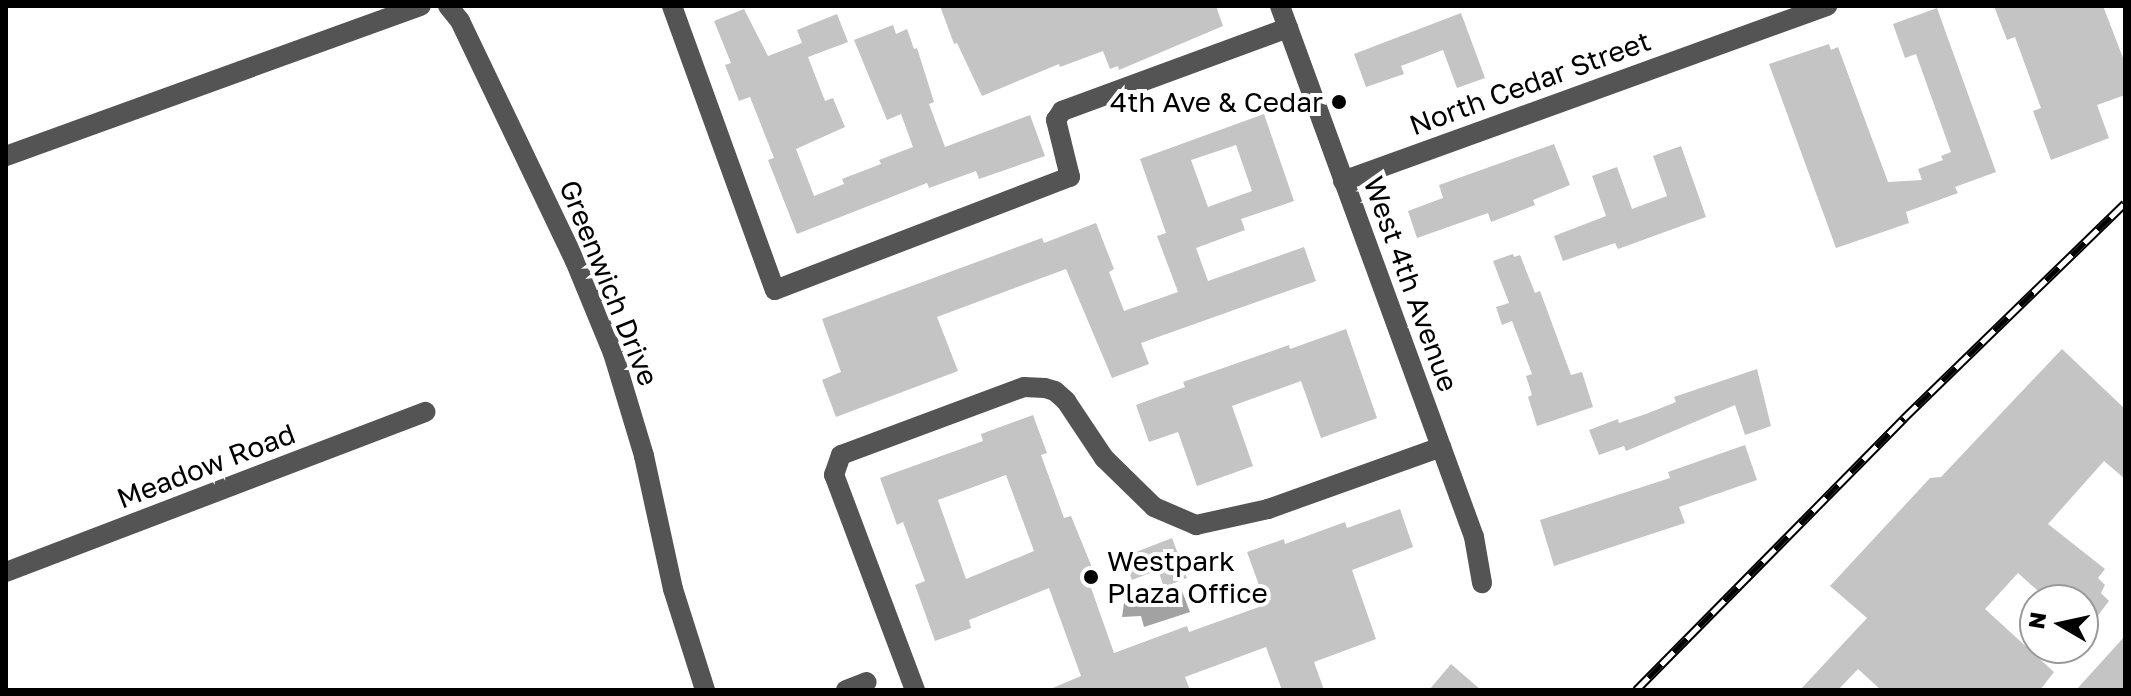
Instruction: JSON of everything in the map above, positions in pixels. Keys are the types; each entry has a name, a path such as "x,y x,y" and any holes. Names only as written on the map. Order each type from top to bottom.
{"street":[{"path":"6,156 421,6"},
{"name":"Greenwich Drive","path":"448,6 460,21 561,233 613,353 644,456 673,589 705,690"},
{"path":"672,6 775,290 1070,177 1056,120 1062,111 1288,28"},
{"name":"West 4th Avenue","path":"1280,6 1474,537 1482,583"},
{"name":"North Cedar Street","path":"1343,181 1827,6"},
{"path":"915,690 834,475 841,455 1024,387 1045,388 1055,391 1066,401 1104,458 1154,507 1196,525 1268,509 1441,447"},
{"name":"Meadow Road","path":"6,572 426,412"},
{"path":"846,690 867,682"}],"shaded area":[{"path":"1182,591 1190,612 1144,627 1141,616 1122,617 1124,603 1137,606"}],"building":[{"path":"940,6 1216,6 1223,26 1119,70 1118,66 1110,69 1103,51 1060,67 1059,64 982,96 957,43 954,44"},
{"path":"1994,6 2103,6 2125,63 2125,95 2097,105 2109,138 2051,160 2033,111 2041,108 2015,37 2007,40"},
{"path":"1937,8 1996,172 1955,187 1958,193 1906,212 1909,223 1836,248 1769,64 1829,44 1831,50 1838,47 1888,182 1922,180 1918,169 1943,160 1941,156 1951,152 1916,54 1905,58 1893,24"},
{"path":"744,9 768,56 802,43 797,30 837,14 848,42 808,57 825,101 833,98 845,127 796,149 814,196 844,184 842,179 881,164 879,160 913,147 901,114 887,120 854,40 893,25 896,34 907,29 914,49 917,48 934,102 929,104 945,147 1030,115 1045,156 979,179 976,171 929,188 927,183 797,234 768,160 774,158 750,97 739,101 725,65 731,63 714,21"},
{"path":"1461,13 1485,78 1457,88 1443,50 1401,66 1404,74 1366,87 1354,54"},
{"path":"1264,114 1294,201 1241,219 1245,230 1196,248 1208,281 1304,247 1316,281 1141,343 1149,364 1112,378 1066,269 937,317 958,371 836,417 822,380 841,372 822,319 1042,238 1044,243 1096,223 1114,269 1109,272 1124,311 1178,292 1157,236 1166,233 1140,159","holes":["1236,145 1252,191 1208,207 1191,160"]},
{"path":"1554,144 1570,185 1533,200 1535,205 1491,222 1488,213 1417,238 1408,211 1443,198 1439,185"},
{"path":"1681,146 1706,217 1618,249 1615,243 1563,261 1554,236 1606,216 1592,176 1617,167 1632,209 1667,196 1653,156"},
{"path":"1513,254 1514,257 1520,255 1535,293 1540,291 1571,375 1582,372 1593,407 1537,426 1528,397 1532,395 1526,376 1532,374 1512,321 1502,325 1496,307 1509,303 1493,261"},
{"path":"1346,329 1377,418 1321,438 1301,381 1232,406 1253,466 1197,486 1178,432 1149,442 1136,405 1185,387 1183,382 1289,345 1290,349"},
{"path":"2062,349 2125,409 2125,479 2104,461 2048,524 2105,569 2098,578 2105,585 2101,593 2109,601 2099,614 2099,584 2030,584 2018,573 1985,609 2019,640 2019,664 2045,664 2054,672 2040,690 1881,690 1858,669 1838,690 1800,690 1867,618 1830,586 1930,478 1941,477"},
{"path":"1757,369 1771,426 1745,435 1735,405 1626,451 1624,446 1599,455 1589,430 1618,419 1619,423 1646,414 1676,402 1674,397"},
{"path":"1033,415 1047,453 1041,455 1064,518 1071,516 1098,582 1090,585 1114,653 1187,626 1189,632 1259,607 1257,601 1264,599 1247,552 1284,539 1285,544 1345,522 1347,528 1400,509 1413,547 1352,570 1376,639 1314,662 1324,690 1282,690 1266,647 1185,677 1190,690 1048,690 1081,676 1049,588 969,620 971,628 935,641 915,585 925,581 903,522 897,525 880,478 983,441 981,434","holes":["1006,475 1034,551 966,579 938,500"]},
{"path":"1745,445 1757,480 1679,507 1685,523 1554,566 1540,520 1670,478 1668,472"},
{"path":"1172,538 1187,578 1164,587 1158,570 1132,580 1123,557"},
{"path":"2125,636 2125,690 2076,690"},
{"path":"1451,664 1481,690 1429,690"}],"railway":[{"path":"1636,690 1904,418 2125,203"}],"place":[{"name":"4th Ave & Cedar","path":"1339,102"},
{"name":"Westpark Plaza Office","path":"1091,577"}]}
